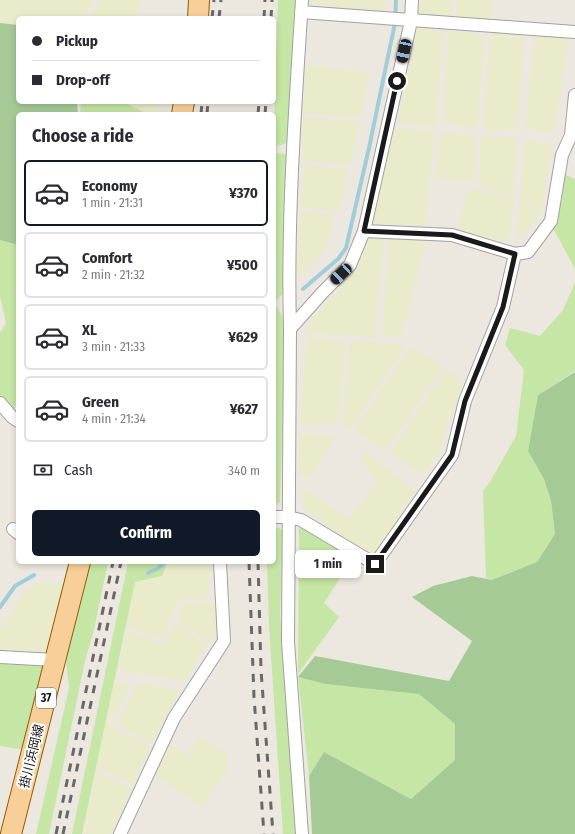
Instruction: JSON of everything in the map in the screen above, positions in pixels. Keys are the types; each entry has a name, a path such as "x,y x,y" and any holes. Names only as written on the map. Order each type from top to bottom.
{"main road":[{"path":"198,16 199,0"},
{"name":"掛川浜岡線","path":"12,834 79,564"}],"street":[{"path":"302,0 292,150 288,289 290,315 288,642 302,834"},
{"path":"290,329 322,293 350,265 364,231 410,21 412,0"},
{"path":"301,12 575,32"},
{"path":"364,231 452,235 515,254 528,252 551,221 562,155 572,135 575,95"},
{"path":"276,517 288,517 301,520 375,564 452,455 465,401 503,307 515,254"},
{"path":"0,403 16,420"},
{"path":"121,834 174,718 224,641 220,564"},
{"path":"0,657 55,660"}],"green space":[{"path":"0,0 93,0 86,16 16,16 16,25 0,23"},
{"path":"102,0 141,0 137,16 90,16"},
{"path":"278,0 297,0 287,143 277,146 277,153 286,154 283,293 276,302 276,112 274,112 274,104 276,104"},
{"path":"310,0 385,0 384,11 310,4"},
{"path":"418,0 452,0 450,18 417,15"},
{"path":"458,0 492,0 491,19 456,16"},
{"path":"0,23 16,25 16,104 77,104 78,112 16,112 16,244 0,240"},
{"path":"417,28 443,31 436,126 398,123"},
{"path":"448,31 484,35 477,127 443,123"},
{"path":"490,33 524,35 518,131 483,129"},
{"path":"535,34 569,38 554,133 525,129"},
{"path":"306,65 369,72 361,117 303,113"},
{"path":"81,104 127,104 144,112 80,112"},
{"path":"127,104 162,104 155,112 144,112"},
{"path":"303,118 360,121 350,165 302,160"},
{"path":"394,128 435,132 425,226 373,224"},
{"path":"441,133 476,135 474,182 435,179"},
{"path":"481,136 517,138 513,198 479,185"},
{"path":"525,140 553,143 540,217 516,243"},
{"path":"303,165 348,170 339,211 300,208"},
{"path":"566,175 575,179 575,269 553,228"},
{"path":"476,188 513,201 509,243 457,230 467,191"},
{"path":"300,211 334,215 325,251 297,279"},
{"path":"367,236 384,238 374,337 306,333 315,314 332,297 357,264"},
{"path":"389,238 427,240 401,337 382,335"},
{"path":"0,240 16,244 16,403 12,417 0,400 0,333 6,323 0,296"},
{"path":"575,282 575,371 538,395 528,451 544,479 551,501 555,534 537,562 492,580 486,578 483,491 491,480 516,436 524,370 505,345 510,328 540,336 563,310"},
{"path":"276,305 286,323 280,502 276,505"},
{"path":"307,337 345,341 338,425 300,423"},
{"path":"350,341 407,344 350,430 342,425"},
{"path":"411,346 442,366 386,451 354,431"},
{"path":"445,368 463,380 437,456 423,475 390,453"},
{"path":"575,372 575,834 312,834 309,776 324,752 411,799 455,760 455,724 419,694 326,684 298,677 315,656 449,681 472,641 412,597 433,586 472,576 492,580 537,562 555,534 551,501 544,479 528,451 538,395"},
{"path":"303,434 337,437 309,479 299,473 299,437"},
{"path":"365,450 415,491 372,559 304,509 302,488 349,518 378,482 361,460"},
{"path":"299,525 354,556 324,603 339,617 298,674"},
{"path":"276,526 283,531 280,615 298,834 283,834 269,627 267,564 276,564"},
{"path":"90,564 108,564 94,630 85,661 49,834 36,834 69,688 66,661"},
{"path":"128,564 167,564 162,576 135,582 82,834 72,834"},
{"path":"170,564 211,564 207,599 184,599 177,602 162,639 126,626 135,582 152,581 162,576"},
{"path":"42,582 62,585 50,654 0,648 0,630 25,590"},
{"path":"217,601 218,623 215,637 209,643 177,621 182,604"},
{"path":"175,623 206,646 185,681 118,671 126,630 164,644"},
{"path":"0,658 47,665 24,750 0,746"},
{"path":"298,677 419,694 455,724 455,760 411,799 324,752 309,776"},
{"path":"115,681 131,684 114,716 107,714"},
{"path":"137,683 181,690 151,744 127,731 118,721"},
{"path":"104,718 119,731 151,748 133,785 96,765"},
{"path":"198,736 227,753 228,770 202,807 155,775 170,746 189,755"},
{"path":"95,771 131,789 111,834 84,834"}],"waterway":[{"path":"303,289 338,259 346,248 395,23 396,0"},
{"path":"148,573 157,569 163,564"},
{"path":"0,607 15,586 34,575"}],"railway":[{"path":"212,16 214,0"},
{"path":"219,16 221,0"},
{"path":"264,16 265,0"},
{"path":"271,16 272,0"},
{"path":"201,112 202,104"},
{"path":"207,112 208,104"},
{"path":"258,112 259,104"},
{"path":"265,112 266,104"},
{"path":"56,834 113,564"},
{"path":"63,834 121,564"},
{"path":"249,564 254,697 264,834"},
{"path":"258,564 261,670 273,834"}],"route":[{"path":"375,564 452,455 465,401 503,307 515,254 452,235 364,231 397,81"}]}
